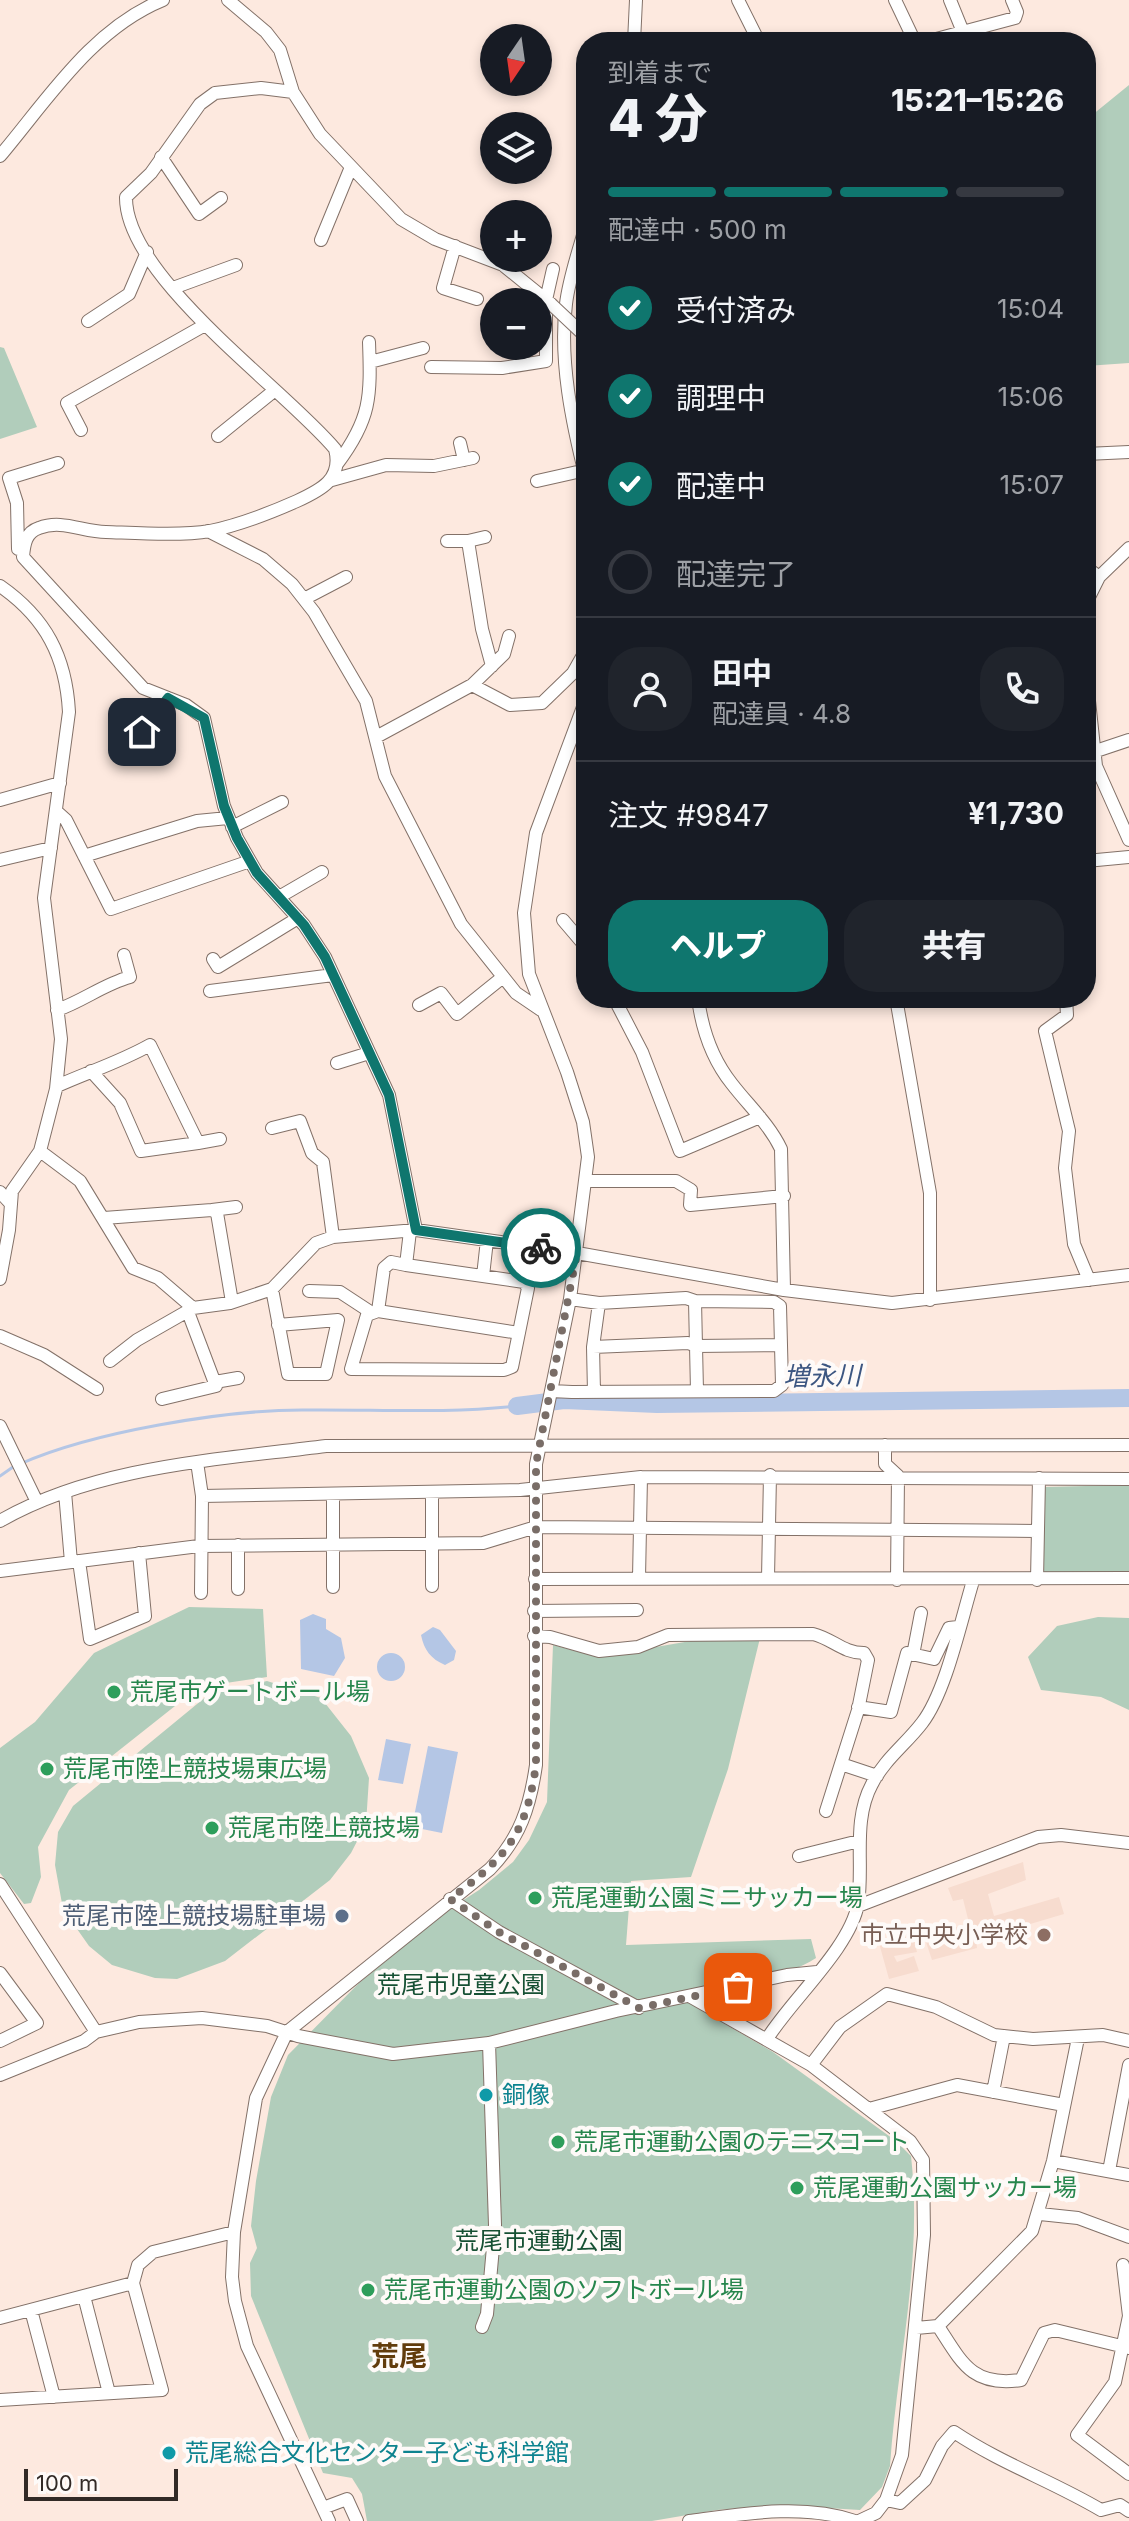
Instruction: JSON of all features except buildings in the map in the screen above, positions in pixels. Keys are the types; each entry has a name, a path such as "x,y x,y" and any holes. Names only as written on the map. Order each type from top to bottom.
{"street":[{"path":"0,156 94,45 131,14 163,0"},
{"path":"228,0 266,32 280,50 293,92 320,134 401,219 455,246 503,265 531,288"},
{"path":"634,32 636,0"},
{"path":"738,0 754,32"},
{"path":"895,0 910,32"},
{"path":"950,0 963,32 1015,18 1017,12 1012,0"},
{"path":"293,92 261,88 215,93 200,104 161,157 126,197 126,213 147,252 173,288 205,325 335,449 337,464"},
{"path":"161,157 199,214 221,198"},
{"path":"321,240 351,167"},
{"path":"455,246 443,288 477,299"},
{"path":"88,321 129,294 147,252"},
{"path":"576,264 566,303 569,384 576,423"},
{"path":"173,288 236,265"},
{"path":"550,288 553,269"},
{"path":"552,306 576,328"},
{"path":"81,430 67,403 205,325"},
{"path":"332,480 337,464 359,435 367,416 369,342"},
{"path":"370,362 423,348"},
{"path":"431,367 502,368 546,360"},
{"path":"218,436 275,390"},
{"path":"406,1265 413,1230 389,1095 333,975 298,918 250,861 230,822 204,718 143,688 26,562 24,545 28,535 37,528 60,524 102,532 208,531 272,512 321,489 332,480 386,465 434,466 468,459 460,443"},
{"path":"1096,454 1129,452"},
{"path":"26,562 21,562 17,550 20,534 17,503 9,478 58,463"},
{"path":"537,481 576,474"},
{"path":"208,531 263,559 304,599 366,701 385,776 461,924 516,993 541,1011"},
{"path":"447,541 485,537"},
{"path":"468,541 482,629 492,666"},
{"path":"1096,583 1129,548"},
{"path":"304,599 346,577"},
{"path":"0,586 29,607 52,641 68,684 69,712 44,898 61,1039 57,1086 40,1151 12,1191 0,1279"},
{"path":"376,737 472,685 504,654 509,636"},
{"path":"472,685 510,705 542,703 576,668"},
{"path":"157,758 142,732 168,698"},
{"path":"329,2521 240,2325 232,2277 234,2232 256,2098 287,2032 507,1851 526,1817 536,1765 534,1611 539,1447 570,1299 588,1181 583,1122 529,974 525,940 529,876 536,833 576,726"},
{"path":"1096,751 1129,740"},
{"path":"1096,762 1106,796 1129,840"},
{"path":"0,800 60,783"},
{"path":"84,856 197,821 230,822 282,802"},
{"path":"56,811 66,820 111,909 250,861"},
{"path":"0,860 51,848"},
{"path":"1096,860 1129,857"},
{"path":"279,897 322,872"},
{"path":"218,967 298,918"},
{"path":"563,920 576,935"},
{"path":"57,1010 86,1000 110,983 130,977 124,955"},
{"path":"210,991 333,975"},
{"path":"419,1005 441,993 457,1014 503,977"},
{"path":"619,1008 642,1052 680,1151 760,1117"},
{"path":"699,1008 716,1059 781,1149 784,1290"},
{"path":"898,1008 930,1193 930,1300"},
{"path":"1067,1008 1067,1015 1045,1031 1069,1131 1065,1168 1074,1244 1089,1280"},
{"path":"57,1086 150,1045 198,1143"},
{"path":"337,1063 369,1053"},
{"path":"91,1071 120,1103 141,1151 220,1139"},
{"path":"272,1128 300,1121 312,1153 323,1162 333,1237"},
{"path":"40,1151 80,1181 133,1268 158,1278 190,1310 216,1386 162,1399"},
{"path":"588,1181 676,1181 691,1190 690,1205 784,1196"},
{"path":"0,1192 11,1204"},
{"path":"104,1218 236,1207"},
{"path":"212,1210 217,1213 232,1302"},
{"path":"110,1361 137,1340 190,1310 232,1302 272,1289 316,1243 333,1237 413,1230 577,1253 852,1300 930,1300 1129,1275"},
{"path":"483,1276 487,1240"},
{"path":"391,1262 524,1282 528,1288 512,1367 504,1370 351,1369 367,1315 375,1312 384,1268 391,1262"},
{"path":"272,1289 278,1325 288,1374 326,1374 338,1320 278,1325"},
{"path":"309,1291 340,1292 375,1312 519,1333"},
{"path":"551,1391 774,1391 782,1385 780,1306 774,1302 695,1301 686,1298 599,1303 570,1299"},
{"path":"695,1301 697,1391"},
{"path":"594,1392 593,1347 599,1303"},
{"path":"0,1336 44,1355 97,1389"},
{"path":"593,1347 688,1343 696,1346 781,1345"},
{"path":"215,1382 238,1378"},
{"path":"0,1426 36,1500"},
{"path":"885,1445 885,1464 898,1476 897,1580"},
{"path":"0,1521 36,1500 65,1492 197,1462 326,1446 1129,1445"},
{"path":"197,1462 202,1496 201,1593"},
{"path":"768,1578 770,1475"},
{"path":"202,1496 537,1488 641,1477 770,1475 1129,1479"},
{"path":"639,1578 641,1477"},
{"path":"1037,1580 1039,1478"},
{"path":"65,1492 90,1639 145,1616 139,1553"},
{"path":"432,1492 432,1586"},
{"path":"333,1494 333,1587"},
{"path":"0,1571 202,1546 483,1543 536,1527 1037,1531"},
{"path":"238,1545 238,1589"},
{"path":"535,1579 973,1581 1129,1578"},
{"path":"767,2039 835,1951 858,1906 859,1841 864,1801 877,1776 922,1723 935,1702 973,1581"},
{"path":"534,1611 637,1610"},
{"path":"913,1655 921,1613"},
{"path":"858,1707 891,1712 907,1653 934,1659 949,1628 958,1627"},
{"path":"534,1636 550,1637 599,1651 638,1647 668,1635 813,1634 826,1637 848,1653 864,1653 868,1660 858,1707 826,1811"},
{"path":"841,1764 877,1776"},
{"path":"858,1906 1038,1837 1061,1835 1129,1843"},
{"path":"799,1856 859,1841"},
{"path":"0,1884 96,2032"},
{"path":"450,1899 499,1932 639,2008"},
{"path":"0,2075 84,2041 96,2032 139,2022 202,2018 287,2032 381,2054 489,2043 526,2031 787,1975 817,1972"},
{"path":"0,1973 37,2023 0,2041"},
{"path":"811,2065 840,2027 887,1994 928,2004 969,2025 1004,2036 1078,2038 1103,2035 1126,2038"},
{"path":"689,2521 765,2512 829,2515 857,2521 876,2513 886,2500 902,2455 924,2235 923,2160 910,2141 811,2065 691,1997"},
{"path":"993,2092 1004,2036"},
{"path":"916,2328 938,2326 1032,2231 1040,2214 1053,2161 1078,2038"},
{"path":"482,2327 487,2314 495,2225 489,2043"},
{"path":"1109,2171 1129,2065"},
{"path":"869,2109 957,2085 1064,2105"},
{"path":"1053,2161 1129,2175"},
{"path":"1040,2214 1078,2218 1129,2237"},
{"path":"0,2400 162,2390 133,2283 138,2265 153,2252 234,2232"},
{"path":"1123,2265 1129,2316 1125,2347 1115,2382 1077,2435 1129,2474"},
{"path":"0,2318 133,2283"},
{"path":"84,2296 109,2393"},
{"path":"31,2310 54,2397"},
{"path":"938,2326 968,2372 999,2383 1021,2380 1044,2333 1055,2330 1125,2347"},
{"path":"886,2500 900,2503 925,2480 942,2446 954,2432 995,2459 1039,2481 1062,2486 1101,2510 1120,2505 1129,2511"},
{"path":"323,2508 347,2499 357,2521"}],"shaded area":[{"path":"1023,1862 1026,1880 988,1894 994,1916 1059,1897 1064,1914 976,1940 977,1948 932,1960 926,1942 915,1945 917,1952 894,1956 897,1962 914,1956 919,1971 889,1979 879,1943 909,1933 912,1941 969,1923 963,1899 953,1901 948,1888"}],"green space":[{"path":"1129,85 1129,363 1096,365 1096,112"},
{"path":"0,347 4,348 37,427 0,439"},
{"path":"1129,1485 1129,1575 1038,1574 1043,1487"},
{"name":"荒尾市陸上競技場東広場","path":"189,1607 263,1609 267,1677 199,1687 69,1790 38,1847 41,1877 31,1903 24,1904 0,1873 0,1748 35,1722 94,1653"},
{"path":"1098,1617 1129,1618 1129,1710 1101,1697 1041,1690 1028,1657 1057,1626"},
{"name":"荒尾市運動公園","path":"760,1638 728,1769 691,1877 631,1881 626,1945 811,1939 816,1958 802,1966 755,1980 691,1991 694,2006 773,2052 896,2141 911,2156 914,2235 908,2312 890,2466 882,2487 860,2510 777,2505 717,2510 652,2521 367,2521 362,2494 352,2478 323,2473 251,2296 250,2263 257,2248 251,2226 256,2181 271,2097 288,2055 359,1983 448,1910 513,1862 529,1840 547,1802 553,1645 598,1657 702,1639"},
{"name":"荒尾市陸上競技場","path":"267,1681 321,1698 351,1736 369,1778 366,1824 351,1853 330,1880 225,1961 177,1979 155,1978 112,1965 89,1946 63,1909 55,1865 58,1832 73,1806 208,1695"}],"water":[{"path":"313,1614 326,1619 326,1629 341,1638 345,1658 334,1676 301,1669 300,1620"},
{"path":"433,1627 440,1630 456,1651 454,1660 445,1665 432,1657 422,1640 421,1635"},
{"path":"391,1653 401,1657 405,1667 401,1677 391,1681 381,1677 377,1667 381,1657"},
{"path":"386,1739 411,1744 403,1784 378,1780"},
{"path":"428,1746 458,1752 442,1833 412,1827"}],"waterway":[{"name":"増永川","path":"517,1406 564,1400 657,1404 1129,1398"},
{"path":"20,1464 50,1452 120,1433 235,1414 302,1410 463,1410 517,1406"},
{"path":"0,1476 13,1467"}],"way so far":[{"path":"541,1248 577,1253 536,1464 536,1765 531,1799 517,1836 490,1869 450,1899 499,1932 639,2008 738,1987"}],"place":[{"name":"荒尾市ゲートボール場","path":"114,1692"},
{"name":"荒尾市陸上競技場東広場","path":"47,1769"},
{"name":"荒尾市陸上競技場","path":"212,1828"},
{"name":"荒尾運動公園ミニサッカー場","path":"535,1898"},
{"name":"荒尾市陸上競技場駐車場","path":"342,1916"},
{"name":"市立中央小学校","path":"1044,1935"},
{"name":"銅像","path":"486,2095"},
{"name":"荒尾市運動公園のテニスコート","path":"558,2142"},
{"name":"荒尾運動公園サッカー場","path":"797,2188"},
{"name":"荒尾市運動公園のソフトボール場","path":"368,2290"},
{"name":"荒尾総合文化センター子ども科学館","path":"169,2453"}],"district":[{"name":"荒尾","path":"399,2356"}],"route":[{"path":"142,732 168,698 186,705 204,718 224,806 237,838 257,873 304,925 325,957 389,1095 416,1230 541,1248"}],"park label":[{"name":"荒尾市児童公園","path":"461,1985"}]}
